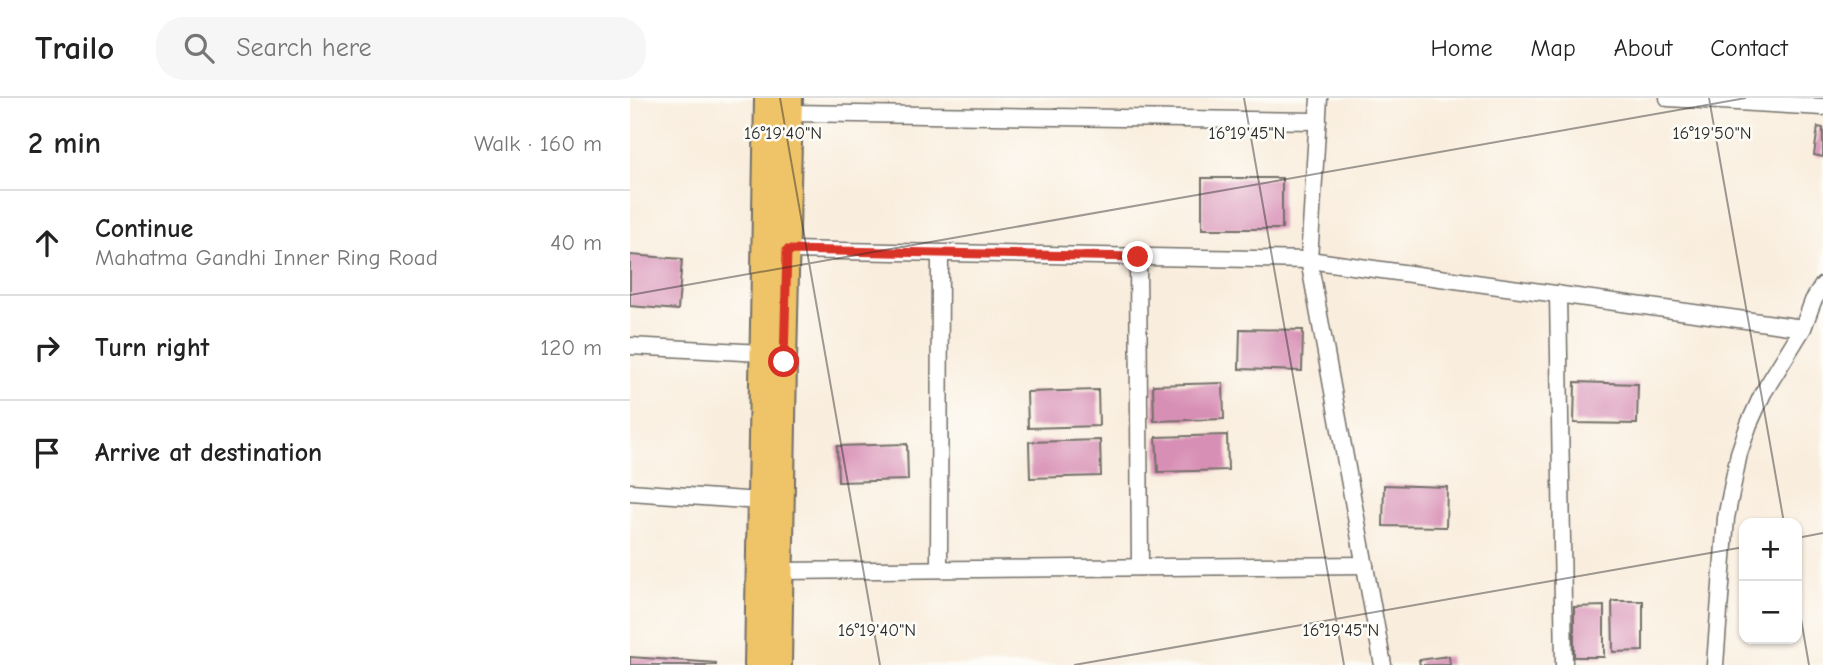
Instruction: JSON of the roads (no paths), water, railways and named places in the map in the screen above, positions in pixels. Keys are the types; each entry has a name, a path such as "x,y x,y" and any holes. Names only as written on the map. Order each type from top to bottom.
{"main road":[{"path":"757,665 767,98"},
{"path":"779,665 790,106"}],"street":[{"path":"1319,98 1309,260 1383,665"},
{"path":"1668,98 1823,107"},
{"path":"790,106 1318,121"},
{"path":"787,250 1309,260 1803,328"},
{"path":"939,569 940,253"},
{"path":"1138,257 1140,567"},
{"path":"1715,665 1726,518 1739,453 1763,393 1803,328 1823,285"},
{"path":"1558,294 1564,665"},
{"path":"630,345 762,353"},
{"path":"630,492 760,501"},
{"path":"780,571 1365,565"}]}
